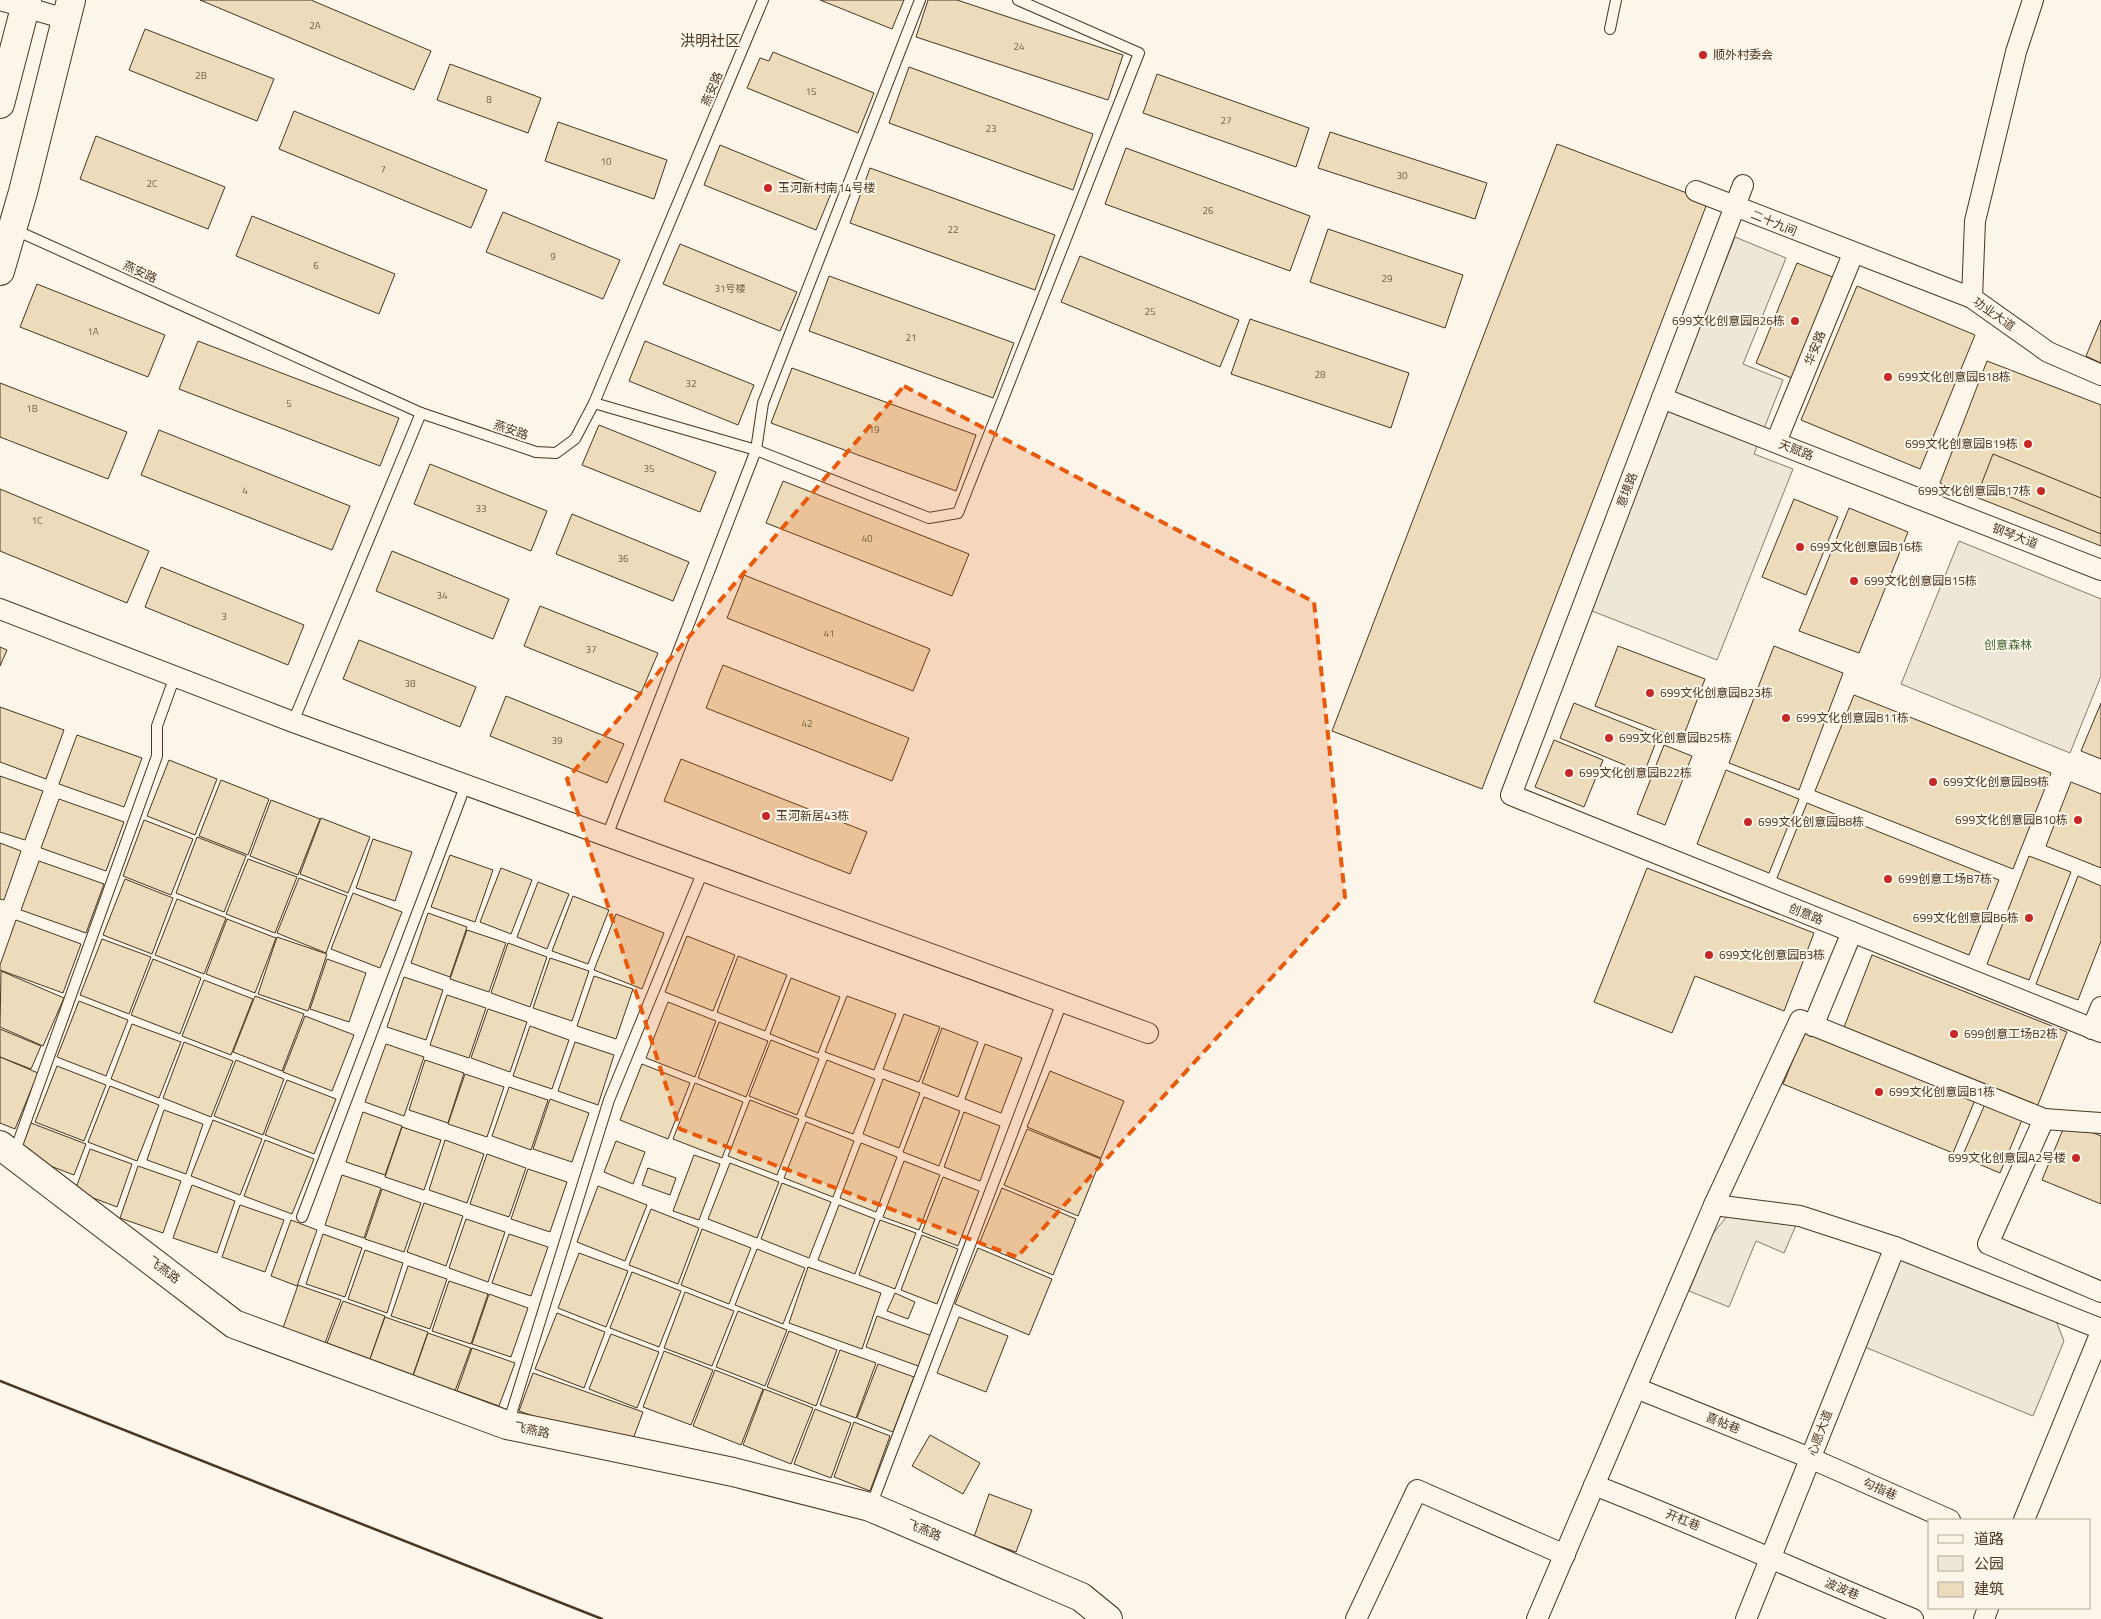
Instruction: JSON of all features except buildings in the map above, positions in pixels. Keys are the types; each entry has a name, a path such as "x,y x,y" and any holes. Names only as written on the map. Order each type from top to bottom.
{"street":[{"path":"1972,298 1975,221 2016,52 2033,0"},
{"path":"0,104 19,4 69,9 6,226 0,271"},
{"name":"意境路","path":"1511,796 1742,185"},
{"name":"二十九间","path":"1696,191 1853,254"},
{"name":"功业大道","path":"1853,254 1972,298 2048,352 2101,375"},
{"name":"华安路","path":"1776,442 1853,254"},
{"name":"天赋路","path":"1662,398 1930,502"},
{"name":"钢琴大道","path":"1930,502 2101,570"},
{"path":"0,609 293,722 1148,1033"},
{"name":"创意路","path":"1511,796 2097,1030"},
{"path":"1813,1026 1852,932"},
{"path":"2097,1030 2101,1007"},
{"path":"1537,1619 1714,1205 1800,1020 2044,1119 2101,1123"},
{"path":"2044,1119 1988,1244 2101,1292"},
{"name":"飞燕路","path":"7,1150 234,1324 507,1425 733,1472 870,1507 1081,1597 1108,1619"},
{"path":"1714,1205 1800,1216 1895,1247 2101,1330 2024,1519"},
{"name":"心愿大道","path":"1746,1619 1895,1247"},
{"name":"喜帖巷","path":"1636,1388 1810,1458"},
{"name":"勾指巷","path":"1810,1458 1948,1519"},
{"name":"开杠巷","path":"1594,1485 1696,1525 1771,1560"},
{"path":"1356,1619 1417,1490 1565,1554"},
{"name":"波波巷","path":"1771,1560 1913,1619"}],"lane":[{"name":"燕安路","path":"6,226 421,413 536,452 556,453 575,438 594,403 763,0"},
{"path":"607,836 756,450 763,403 920,0"},
{"path":"594,403 756,450 929,518 958,513 1139,53 1018,0"},
{"path":"1610,29 1616,0"},
{"path":"293,722 421,413"},
{"path":"7,1150 158,756 157,726 175,676"},
{"path":"302,1217 466,784"},
{"path":"507,1425 609,1100 703,871"},
{"path":"870,1507 1062,1002"}],"highlighted area":[{"path":"904,386 1314,602 1345,897 1017,1257 680,1129 567,779"}],"green space":[{"name":"创意森林","path":"1959,541 2101,599 2101,676 2070,753 1901,684"}],"shaded area":[{"path":"1735,237 1786,258 1743,364 1783,380 1754,454 1793,469 1717,660 1587,609"},
{"path":"1731,1211 1800,1216 1784,1253 1756,1241 1729,1307 1689,1291 1712,1235"},
{"path":"1895,1247 2056,1321 2064,1341 2033,1416 1855,1343"}],"wall":[{"path":"0,1381 602,1619"}],"place":[{"name":"顺外村委会","path":"1703,55"},
{"name":"玉河新村南14号楼","path":"768,188"},
{"name":"699文化创意园B26栋","path":"1795,321"},
{"name":"699文化创意园B18栋","path":"1888,377"},
{"name":"699文化创意园B19栋","path":"2028,444"},
{"name":"699文化创意园B17栋","path":"2041,491"},
{"name":"699文化创意园B16栋","path":"1800,547"},
{"name":"699文化创意园B15栋","path":"1854,581"},
{"name":"699文化创意园B23栋","path":"1650,693"},
{"name":"699文化创意园B11栋","path":"1786,718"},
{"name":"699文化创意园B25栋","path":"1609,738"},
{"name":"699文化创意园B22栋","path":"1569,773"},
{"name":"699文化创意园B9栋","path":"1933,782"},
{"name":"玉河新居43栋","path":"766,816"},
{"name":"699文化创意园B10栋","path":"2078,820"},
{"name":"699文化创意园B8栋","path":"1748,822"},
{"name":"699创意工场B7栋","path":"1888,879"},
{"name":"699文化创意园B6栋","path":"2029,918"},
{"name":"699文化创意园B3栋","path":"1709,955"},
{"name":"699创意工场B2栋","path":"1954,1034"},
{"name":"699文化创意园B1栋","path":"1879,1092"},
{"name":"699文化创意园A2号楼","path":"2076,1158"}],"district":[{"name":"洪明社区","path":"710,41"}]}
